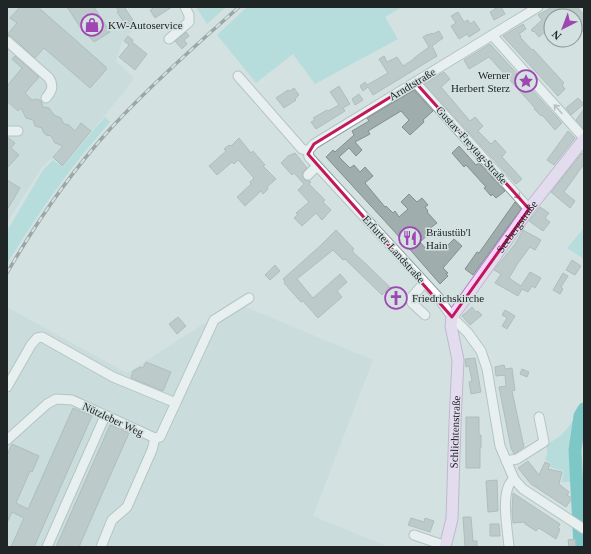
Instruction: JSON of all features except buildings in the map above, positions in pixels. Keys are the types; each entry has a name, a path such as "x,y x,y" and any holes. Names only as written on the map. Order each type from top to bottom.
{"main road":[{"name":"Seebergstraße","path":"452,317 530,209 584,138"},
{"name":"Schlichtenstraße","path":"446,547 452,520 454,430 458,360 451,326 452,317"}],"street":[{"path":"169,39 189,22 189,15 185,7"},
{"name":"Arndtstraße","path":"308,151 314,144 538,7"},
{"path":"492,35 584,138"},
{"path":"7,41 49,78 53,84 51,91 46,98"},
{"name":"Erfurter Landstraße","path":"238,76 302,149 308,151 309,157 424,283 475,342 481,351 484,360 500,446 514,479 523,489 579,526"},
{"name":"Gustav-Freytag-Straße","path":"415,82 530,209"},
{"path":"7,131 18,131"},
{"path":"308,175 317,166"},
{"path":"424,283 411,298 412,303 425,315"},
{"name":"Nützleber Weg","path":"7,440 47,404 56,399 72,400 155,438 160,437 214,320 249,298"},
{"path":"7,387 31,345 37,338 42,338 113,377 176,403"},
{"path":"47,547 105,416"},
{"path":"506,461 517,459 544,442 538,417"},
{"path":"101,547 112,520 127,507 152,450 155,438"},
{"path":"510,547 505,504 507,488 510,482 514,479"},
{"path":"414,535 446,547"}],"highlighted area":[{"path":"415,82 529,209 452,317 308,154 314,144"}],"shaded area":[{"path":"7,7 125,7 137,26 122,42 116,61 134,78 63,166 52,158 42,167 7,223"},
{"path":"196,7 226,7 207,24"},
{"path":"247,7 402,7 385,17 398,39 315,84 293,54 256,83 217,35"},
{"path":"105,117 110,122 56,190 7,264 7,231 43,170 53,160 62,167"},
{"path":"584,228 584,259 567,248"},
{"path":"236,303 373,360 313,516 389,547 7,547 7,307 127,373"},
{"path":"584,405 577,423 575,482 562,482 563,471 550,467 551,463 545,460 547,454 547,444 556,439 568,428"}],"waterway":[{"path":"580,547 575,450 580,416 584,409"}],"railway":[{"path":"7,273 55,198 96,145 157,81 239,7"}],"place":[{"name":"KW-Autoservice","path":"92,25"},
{"name":"Werner Herbert Sterz","path":"526,81"},
{"name":"Bräustüb'l Hain","path":"410,238"},
{"name":"Friedrichskirche","path":"396,298"}]}
